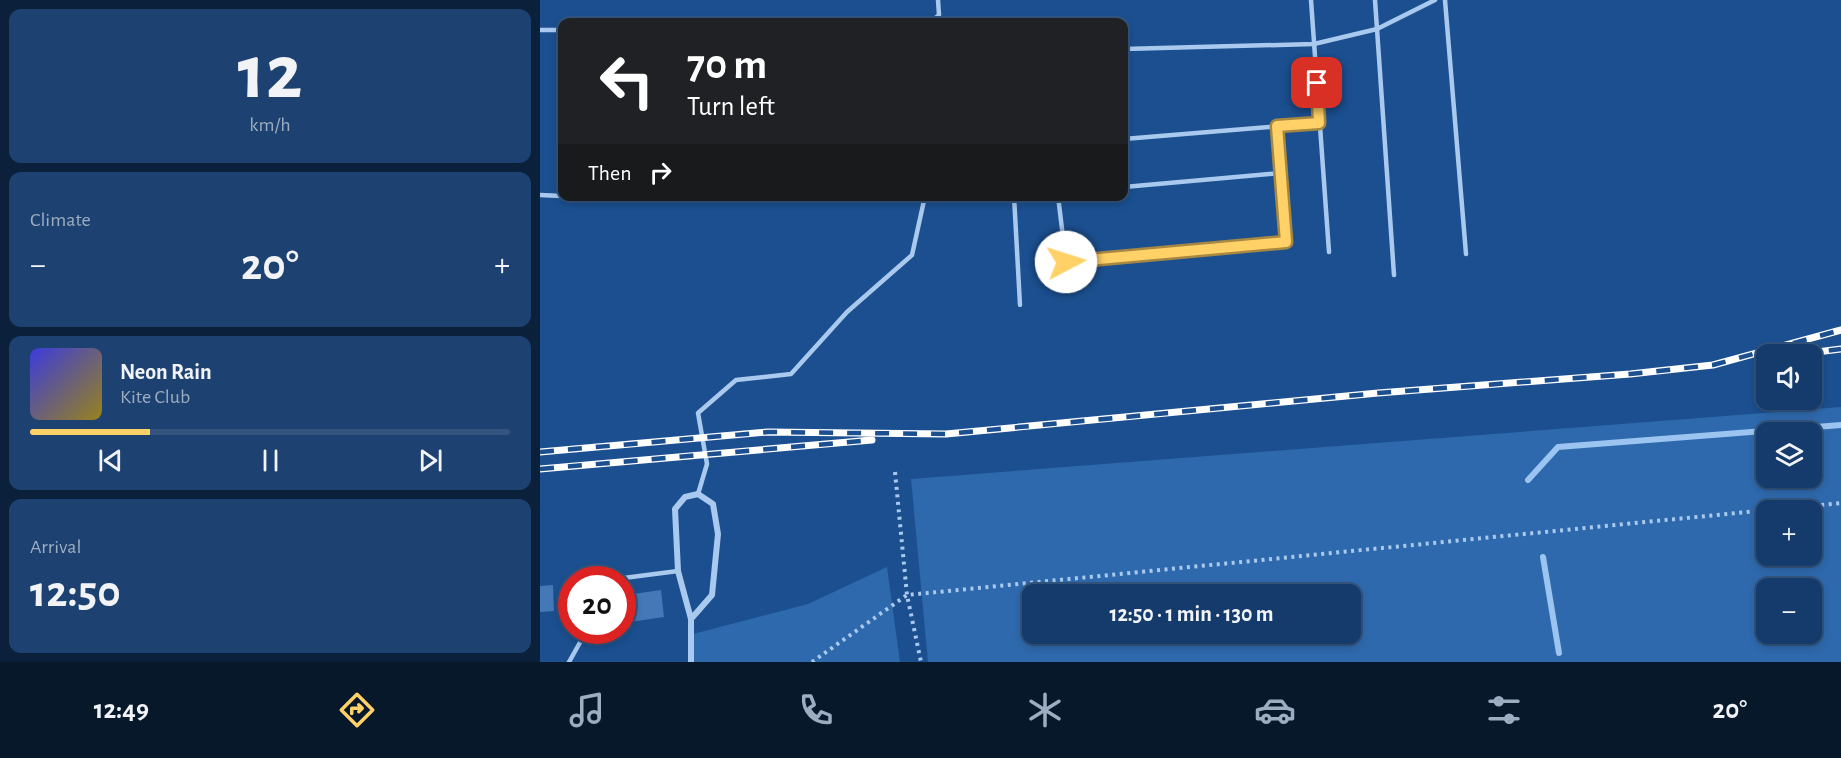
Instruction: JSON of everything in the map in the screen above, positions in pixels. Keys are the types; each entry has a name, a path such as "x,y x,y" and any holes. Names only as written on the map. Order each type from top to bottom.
{"street":[{"path":"691,619 712,595 718,534 713,504 698,494 685,497 675,509 678,571 691,619 691,662"}],"lane":[{"path":"936,18 939,15 938,0"},
{"path":"1311,0 1329,252"},
{"path":"1375,0 1394,275"},
{"path":"1128,49 1314,44 1377,29 1435,0"},
{"path":"1445,0 1466,254"},
{"path":"540,30 558,30"},
{"path":"1128,140 1319,123"},
{"path":"1059,201 1066,262 1286,242 1277,126"},
{"path":"1128,187 1281,173"},
{"path":"540,195 558,196"},
{"path":"698,494 707,464 698,413 736,380 791,374 847,312 912,255 924,201"},
{"path":"1014,201 1020,305"},
{"path":"636,576 678,571"},
{"path":"569,662 579,644"}],"path":[{"path":"895,472 907,595 921,662"},
{"path":"1822,505 1841,503"},
{"path":"812,662 907,595 1756,511"}],"shaded area":[{"path":"1841,407 1841,662 928,662 911,479"},
{"path":"887,567 900,662 693,662 693,634 808,604"}],"building":[{"path":"553,585 554,611 540,612 540,586"},
{"path":"661,590 664,617 636,621 636,594"}],"waterway":[{"path":"1528,480 1558,447 1841,425"},
{"path":"1543,557 1559,653"}],"railway":[{"path":"540,452 768,432 946,434 1378,393 1630,374 1713,365 1841,330"},
{"path":"1822,351 1841,349"},
{"path":"540,469 872,440"}],"route":[{"path":"1066,262 1286,242 1277,126 1319,123 1317,83"}]}
